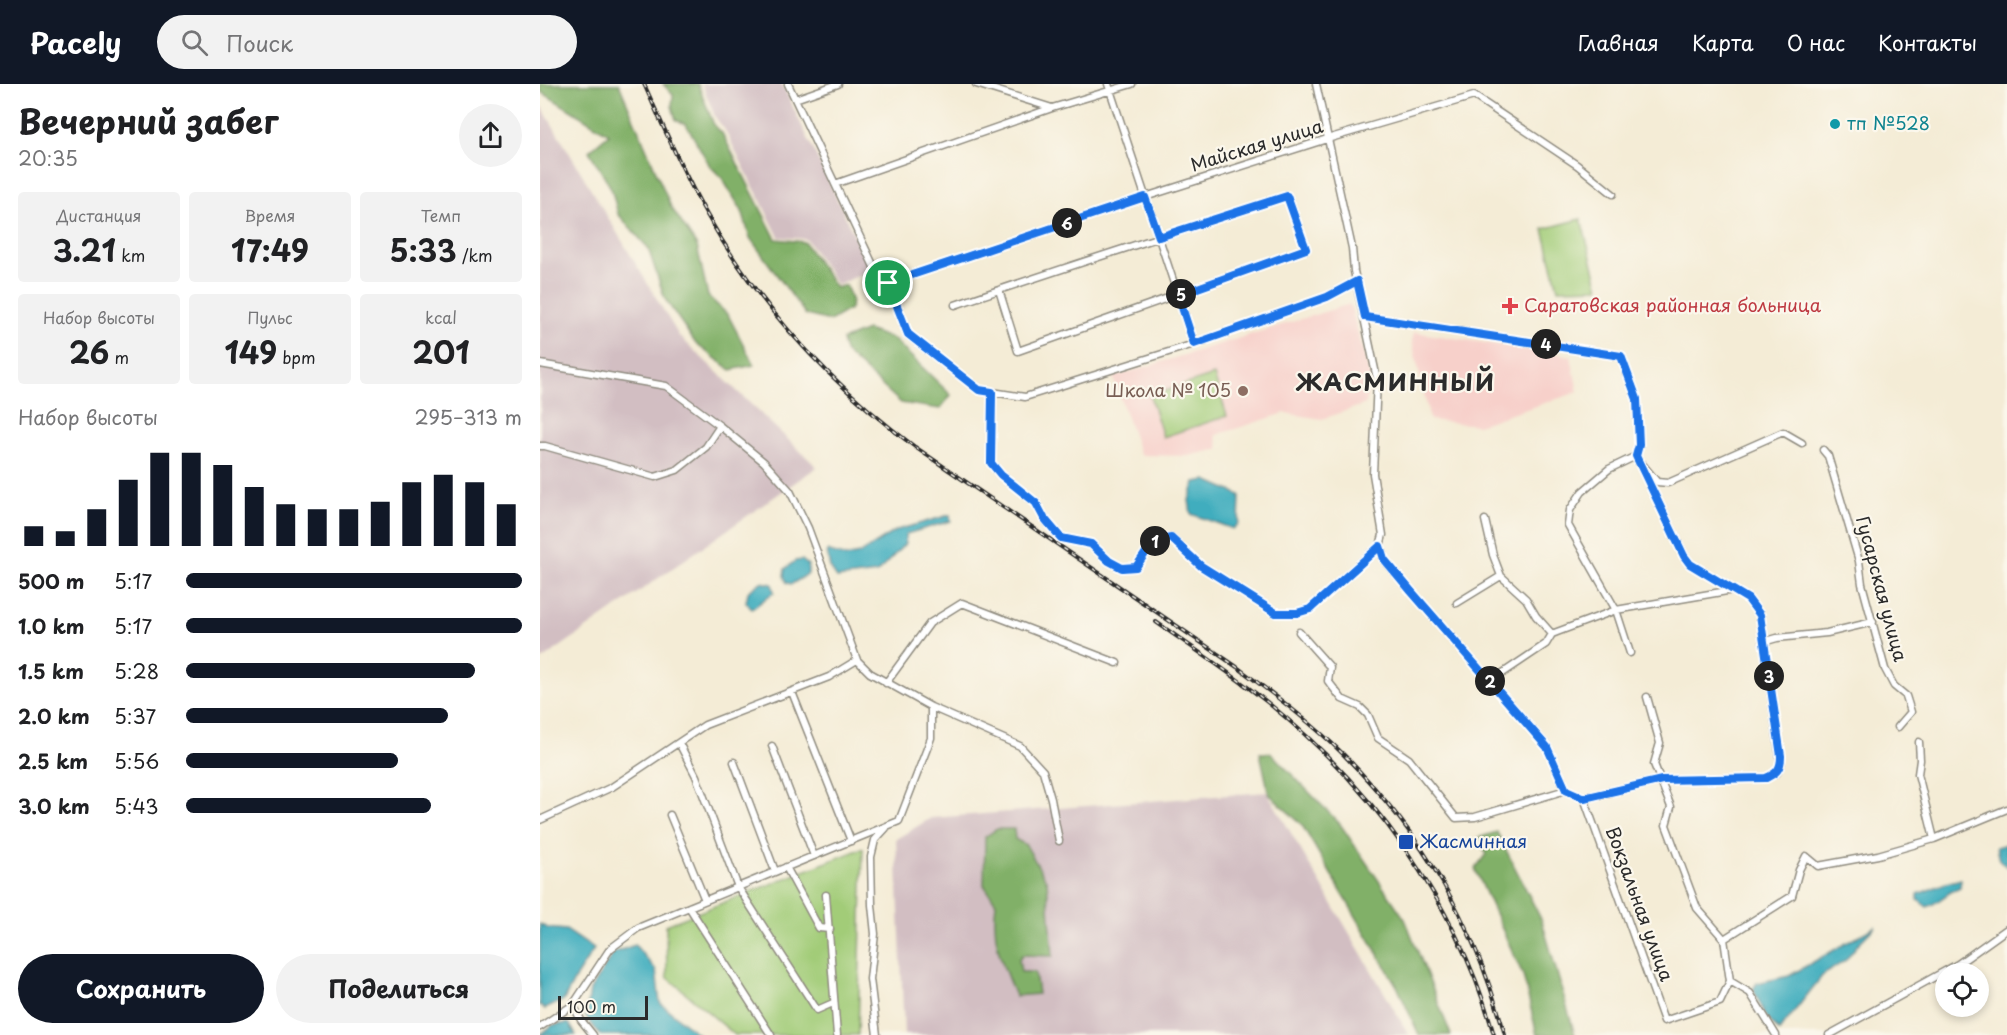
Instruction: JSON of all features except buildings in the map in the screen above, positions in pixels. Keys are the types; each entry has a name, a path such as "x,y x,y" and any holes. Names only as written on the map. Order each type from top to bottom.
{"street":[{"path":"788,84 875,270 888,283 908,334 979,390 1025,397 1194,344 1327,297 1357,281"},
{"path":"795,99 838,84"},
{"path":"976,84 1052,108"},
{"path":"835,184 1109,87 1132,84"},
{"path":"1316,84 1353,248 1357,281 1377,379 1373,474 1383,535 1380,546 1384,559 1547,747 1566,790"},
{"path":"1109,87 1194,344"},
{"name":"Майская улица","path":"888,283 1145,197 1327,139 1474,96 1577,165 1613,194"},
{"path":"954,305 999,290 1159,237 1287,196 1306,249 1018,351 999,290"},
{"path":"1299,632 1330,667 1328,681 1342,699 1360,707 1368,715 1378,738 1409,759 1456,818 1475,817 1566,790 1584,798 1662,780 1766,778 1777,773 1781,764 1760,615 1748,599 1690,564 1684,556 1636,456 1639,445 1637,399 1621,356 1365,317"},
{"path":"540,364 666,386 764,462 790,491 808,528 857,660 870,673 931,707 1020,746 1043,771 1059,841"},
{"path":"992,392 991,463 1001,475 1036,503 1044,518 1061,538 1091,544 1109,561 1122,568 1136,567 1153,542 1171,538 1201,566 1276,613 1297,613 1310,609 1380,546"},
{"path":"540,447 545,446 655,477 677,470 706,447 720,426"},
{"path":"1636,456 1657,482 1668,483 1784,432 1802,443"},
{"name":"Гусарская улица","path":"1823,450 1828,456 1848,520 1859,561 1862,584 1885,669 1894,686 1906,696 1911,712 1898,727"},
{"path":"1630,653 1616,610 1568,525 1570,510 1582,492 1609,469 1636,456"},
{"path":"1485,520 1493,555 1501,576 1526,599 1551,634"},
{"path":"1457,603 1501,576"},
{"path":"1491,681 1546,644 1551,634 1616,610 1733,590"},
{"path":"886,683 930,623 962,603 1117,663"},
{"path":"1763,642 1777,638 1827,633 1873,622"},
{"path":"540,820 612,787 705,725 829,677 857,660"},
{"path":"792,692 851,841"},
{"path":"1647,697 1660,743 1654,764 1671,807 1666,825 1697,908 1724,939 1730,981 1750,993 1776,1035"},
{"path":"540,1027 573,1005 610,949 638,928 899,821 931,738 931,707"},
{"path":"1919,742 1918,774 1934,839"},
{"path":"679,743 696,776 738,887 817,1010 833,1003"},
{"path":"772,746 814,856"},
{"path":"734,762 775,872"},
{"name":"Вокзальная улица","path":"1584,798 1664,1021 1720,1002 1730,981"},
{"path":"1724,939 1792,896 1799,870 1806,856 1818,866 1878,855 1934,839 2007,809"},
{"path":"670,815 705,900"},
{"path":"877,1035 870,979 875,934 871,857 875,840 888,825"},
{"path":"786,867 819,928 830,929"},
{"path":"826,895 837,1035"},
{"path":"689,907 771,1035"},
{"path":"1829,1035 1958,964 2007,929"},
{"path":"573,1005 593,1035"}],"shaded area":[{"path":"702,84 782,84 871,270 837,285 806,239 779,237 725,130 715,117"},
{"path":"540,104 679,336 817,467 540,661"},
{"name":"Школа № 105","path":"1350,304 1370,376 1366,404 1322,419 1285,413 1216,435 1219,449 1188,456 1140,455 1113,377"},
{"path":"1414,332 1571,356 1578,392 1478,425 1430,420 1412,341"},
{"path":"1267,792 1409,1035 904,1035 896,839 931,818"}],"green space":[{"path":"540,84 619,84 671,207 697,246 708,296 728,315 754,365 731,370 696,344 665,299 648,248 618,214 611,188 589,151 609,134 540,91"},
{"path":"663,84 698,84 714,125 722,133 776,239 804,242 836,288 846,285 852,302 850,309 830,321 806,315 750,238 742,211 722,178 710,166 686,124 676,120 672,106 673,95"},
{"path":"1581,219 1599,288 1558,289 1543,229"},
{"path":"867,330 893,339 951,395 940,409 901,403 845,352 842,340"},
{"path":"1214,375 1227,416 1163,437 1150,396"},
{"path":"1260,753 1271,753 1340,824 1405,919 1451,1035 1419,1035 1397,986 1302,825 1269,794"},
{"path":"997,829 1014,829 1015,839 1026,845 1047,882 1053,956 1022,955 1019,959 1021,972 1035,972 1038,994 1015,996 996,940 996,903 984,885 985,837"},
{"path":"1497,832 1542,921 1575,1035 1537,1035 1523,975 1475,869 1486,854 1478,838"},
{"path":"863,848 858,1035 735,1035 667,977 666,925"}],"water":[{"path":"1206,480 1240,495 1239,523 1233,529 1191,514 1189,500 1195,482"},
{"path":"950,515 951,521 906,534 905,544 877,573 837,578 830,568 827,551 846,557 859,554 897,530"},
{"path":"802,560 808,565 808,574 792,584 787,583 784,576 785,569 795,561"},
{"path":"761,582 772,584 774,592 752,609 746,602 748,592"},
{"path":"2007,844 2007,867 1999,860 1996,847"},
{"path":"1961,879 1960,887 1932,905 1927,907 1918,900 1918,894"},
{"path":"540,924 547,928 566,930 594,949 564,1000 545,1009 540,1005"},
{"path":"1876,926 1846,960 1822,976 1779,1031 1767,1018 1753,989 1757,983 1789,976"},
{"path":"635,945 656,970 660,1003 699,1035 600,1035 586,1017 590,990 613,953"},
{"path":"569,1023 576,1035 540,1035 553,1025"}],"railway":[{"path":"644,84 690,183 727,249 774,312 826,371 884,423 915,447 1264,687 1331,742 1372,785 1399,817 1422,850 1462,919 1493,994 1505,1035"},
{"path":"1156,622 1226,671 1306,735 1376,810 1434,894 1458,939 1478,986 1494,1035"}],"place":[{"name":"тп №528","path":"1835,124"},
{"name":"Саратовская районная больница","path":"1510,306"},
{"name":"Школа № 105","path":"1243,391"},
{"name":"Жасминная","path":"1406,842"}],"district":[{"name":"ЖАСМИННЫЙ","path":"1396,383"}],"route":[{"path":"1287,196 1306,249 1178,295 1194,344 1327,297 1357,281 1365,317 1621,356 1637,399 1639,445 1636,456 1684,556 1690,564 1748,599 1760,615 1781,756 1781,764 1777,773 1766,778 1662,780 1584,798 1566,790 1547,747 1384,559 1380,546 1310,609 1297,613 1276,613 1201,566 1171,538 1153,542 1136,567 1122,568 1109,561 1091,544 1061,538 1044,518 1036,503 1001,475 991,463 992,392 979,390 908,334 888,283 1145,197 1159,237 1287,196"}]}
